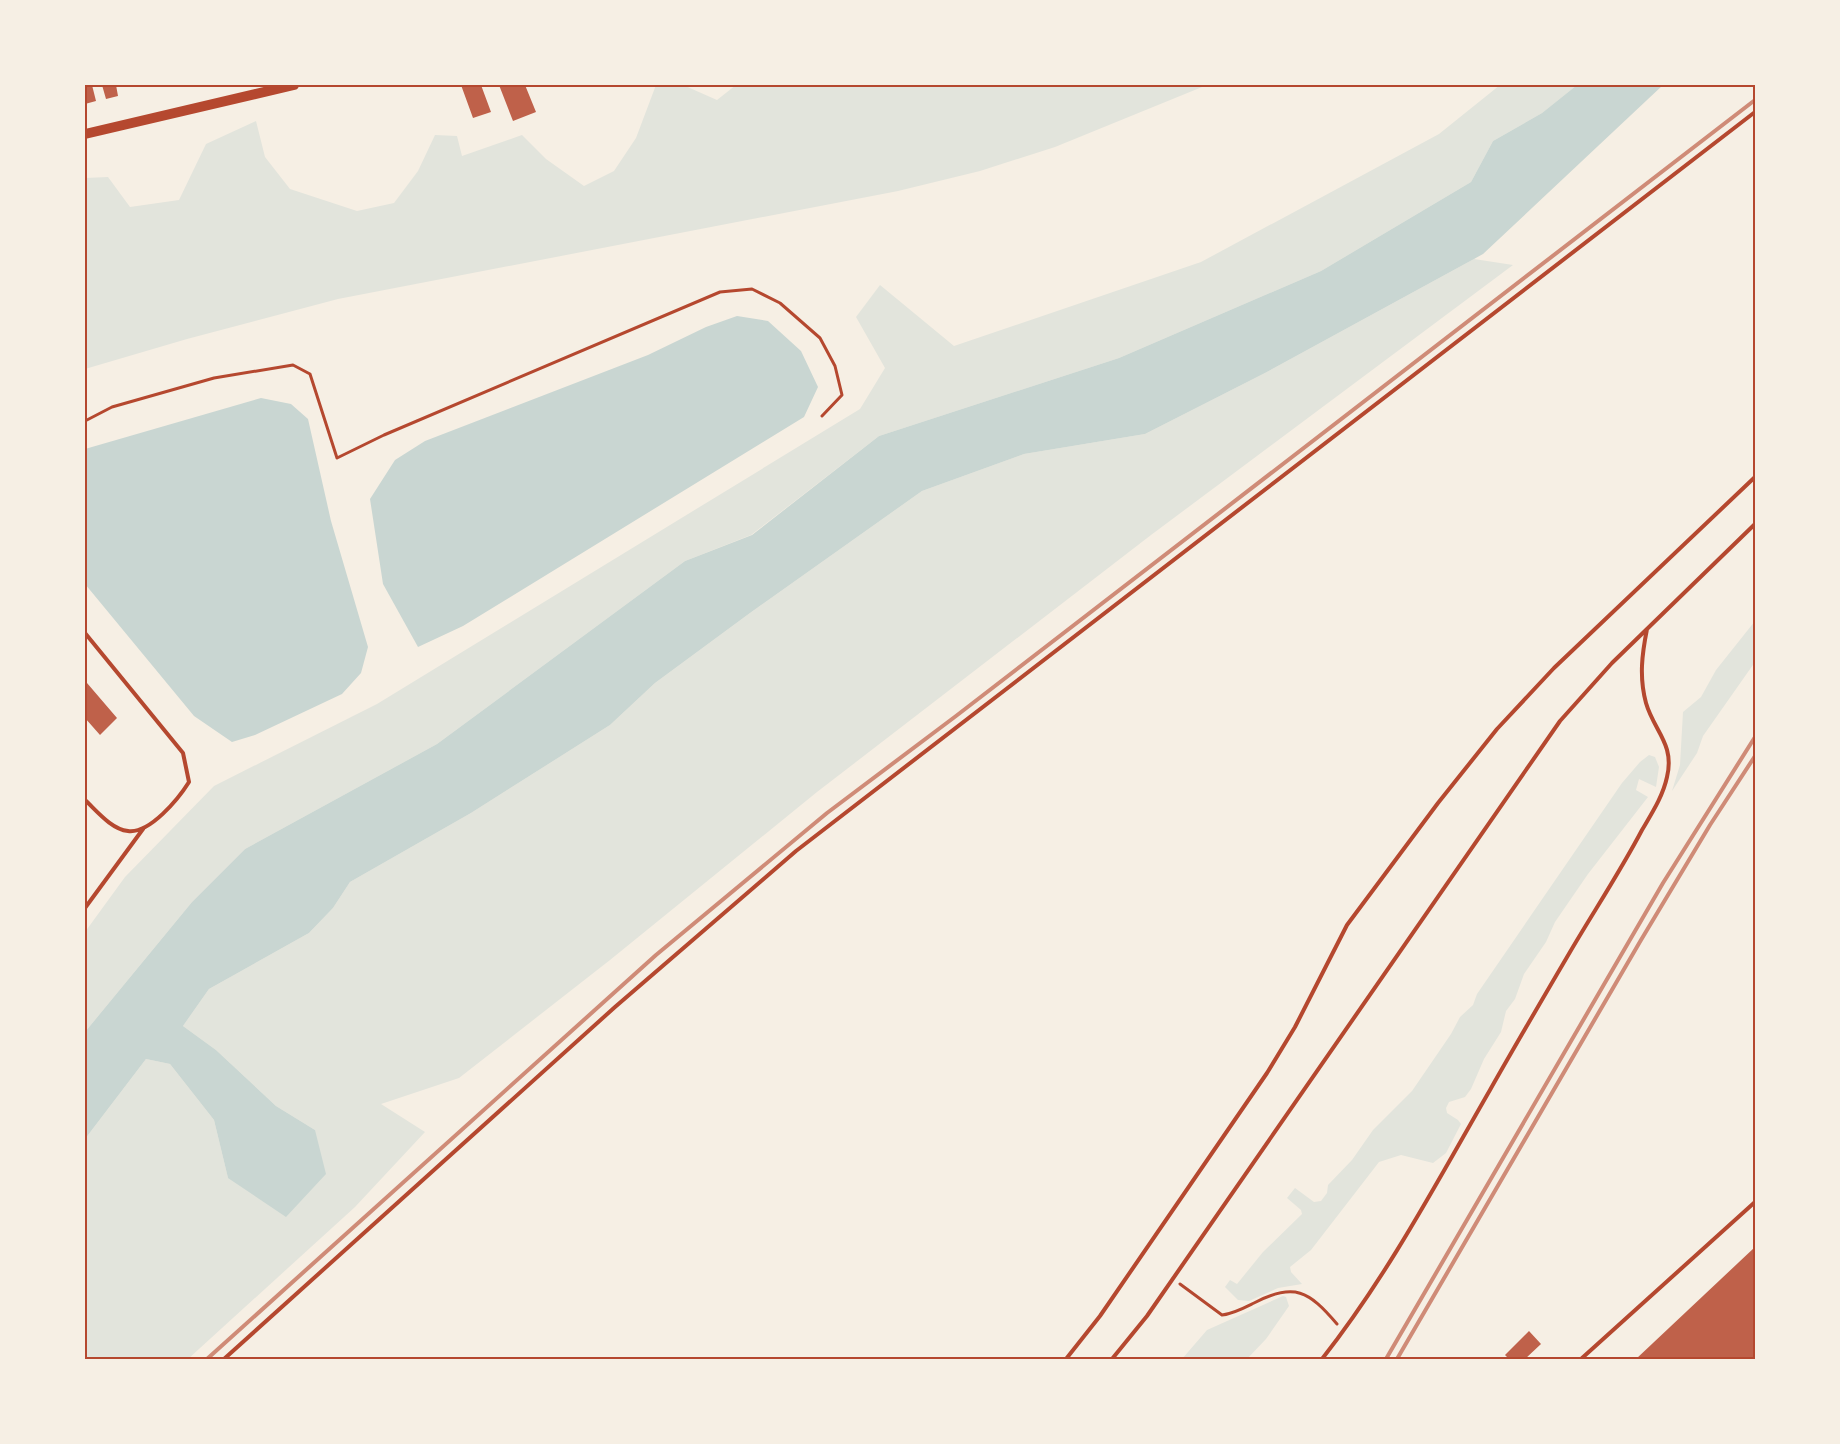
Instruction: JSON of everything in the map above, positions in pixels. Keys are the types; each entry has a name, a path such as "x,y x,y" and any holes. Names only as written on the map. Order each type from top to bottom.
{"main road":[{"path":"85,134 294,85"}],"lane":[{"path":"224,1359 629,994 796,851 1755,112"},
{"path":"1066,1359 1100,1316 1267,1073 1295,1027 1347,925 1438,803 1497,729 1548,674 1755,477"},
{"path":"1112,1359 1147,1316 1544,743 1593,682 1755,524"},
{"path":"1322,1359 1344,1332 1402,1246 1526,1026 1633,847 1661,793 1668,774 1668,753 1665,741 1649,710 1642,683 1641,658 1647,628"},
{"path":"85,633 183,753 189,782 178,799 144,829 85,908"},
{"path":"85,800 108,822 128,831 144,829"},
{"path":"1581,1359 1755,1202"}],"path":[{"path":"85,421 112,407 214,378 293,365 310,374 337,458 384,435 720,292 752,289 780,302 820,338 835,366 842,395 822,416"},
{"path":"1173,1278 1222,1315 1236,1312 1281,1291 1292,1290 1303,1294 1324,1309 1344,1332"}],"shaded area":[{"path":"656,85 683,85 717,100 736,85 1207,85 1055,147 980,171 898,191 338,299 187,339 85,369 85,178 108,177 130,207 179,200 206,144 256,121 265,157 290,189 357,211 394,203 418,171 435,135 457,136 462,156 522,135 546,159 584,186 614,171 636,138"},
{"path":"1500,85 1577,85 1542,113 1493,141 1471,182 1321,271 1119,358 879,436 751,535 685,561 437,744 245,849 192,902 85,1032 85,932 125,877 214,786 377,704 860,409 885,368 856,317 880,285 954,346 1201,262 1439,134"},
{"path":"1577,85 1663,85 1483,254 1265,373 1145,434 1024,454 922,491 655,683 610,725 471,813 350,882 333,908 309,933 209,989 183,1026 216,1050 276,1106 315,1130 326,1174 286,1217 228,1178 214,1120 170,1064 146,1059 85,1139 85,1032 192,902 245,849 437,744 685,561 752,535 879,436 1119,358 1321,271 1471,182 1493,141 1542,113"},
{"path":"1474,259 1513,265 1151,535 817,792 610,960 459,1078 381,1104 425,1132 355,1207 188,1359 85,1359 85,1139 146,1059 170,1064 214,1120 228,1178 315,1130 276,1106 216,1050 183,1026 209,989 309,933 333,908 350,882 471,813 610,725 655,683 922,491 1024,454 1145,434 1265,373"},
{"path":"737,316 768,321 801,351 818,387 804,417 463,626 418,647 383,584 370,499 395,460 425,441 648,355 706,327"},
{"path":"261,398 291,404 308,419 331,521 368,647 361,673 342,694 255,735 232,742 194,716 85,584 85,449"},
{"path":"1755,621 1755,662 1703,736 1697,753 1672,791 1680,765 1683,712 1701,697 1716,670"},
{"path":"1649,755 1655,757 1659,767 1656,787 1639,779 1636,790 1648,797 1588,874 1555,922 1546,942 1524,974 1515,999 1506,1011 1501,1032 1484,1059 1471,1089 1465,1097 1449,1102 1446,1108 1447,1113 1461,1124 1446,1153 1433,1163 1401,1155 1379,1162 1311,1250 1290,1267 1291,1272 1302,1284 1278,1288 1249,1301 1238,1300 1225,1287 1230,1280 1237,1284 1263,1252 1302,1214 1301,1210 1287,1198 1295,1188 1314,1202 1321,1201 1327,1193 1328,1185 1352,1160 1373,1130 1412,1091 1451,1034 1460,1017 1473,1005 1477,994 1622,783 1640,762"},
{"path":"1283,1296 1286,1297 1289,1306 1266,1339 1247,1359 1182,1359 1207,1330"}],"building":[{"path":"85,85 92,85 96,101 85,104"},
{"path":"102,85 116,85 118,96 106,99"},
{"path":"461,85 481,85 491,112 473,118"},
{"path":"499,85 525,85 536,112 513,121"},
{"path":"87,683 117,718 100,735 85,718"},
{"path":"1755,1247 1755,1359 1636,1359"},
{"path":"1529,1331 1541,1344 1525,1359 1509,1359 1505,1355"}],"railway":[{"path":"207,1359 656,955 827,813 956,716 1755,100"},
{"path":"1386,1359 1663,883 1755,737"},
{"path":"1397,1359 1641,940 1710,825 1755,756"}]}
